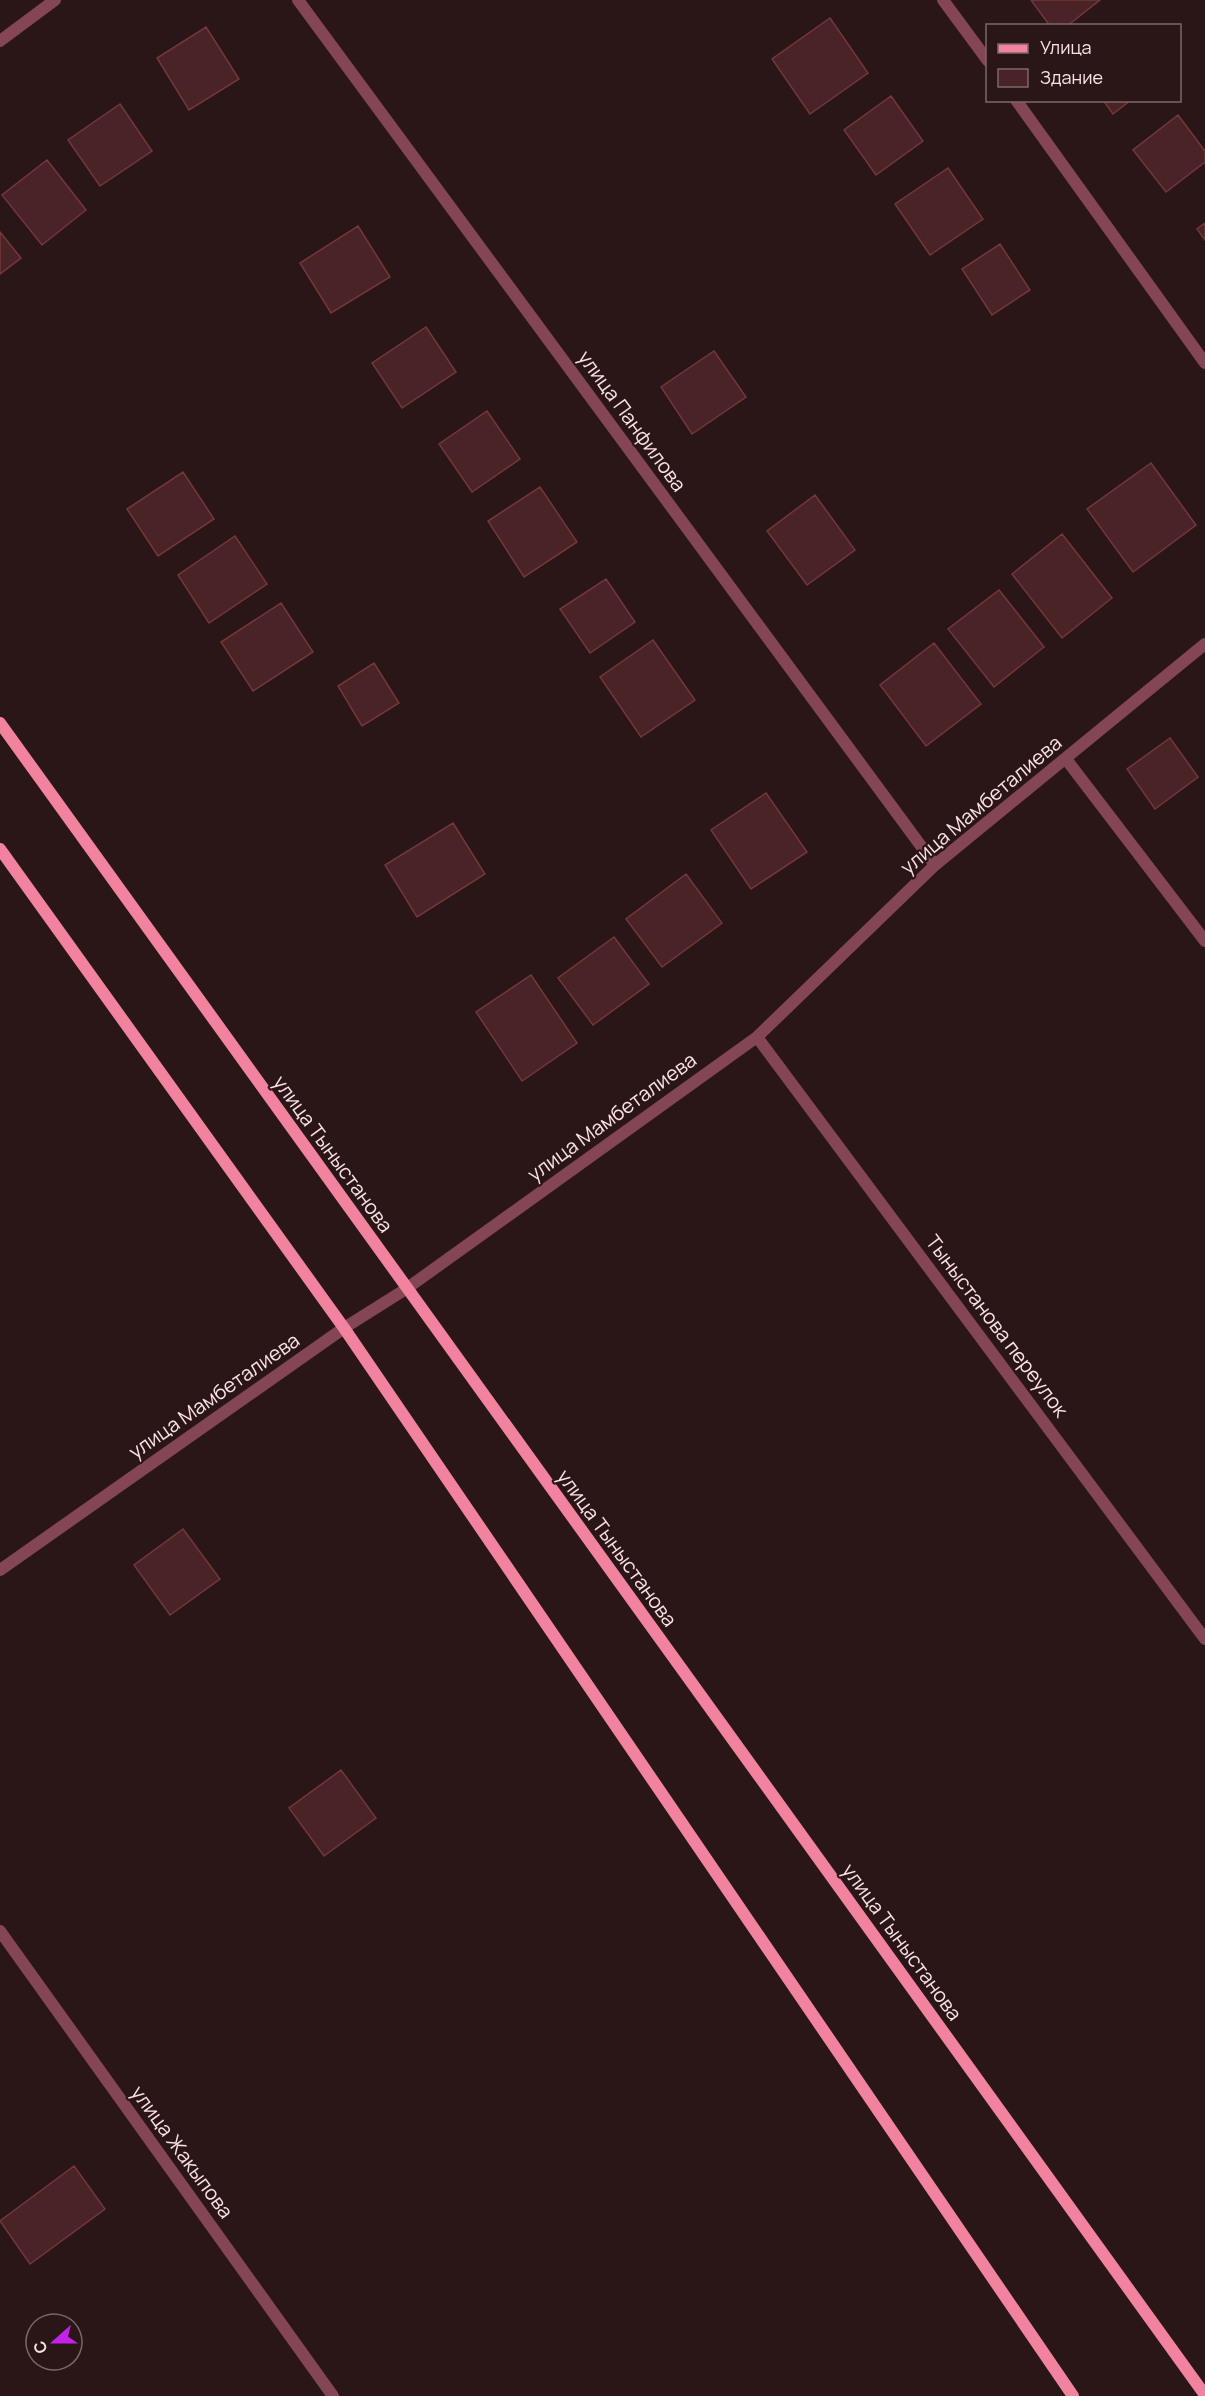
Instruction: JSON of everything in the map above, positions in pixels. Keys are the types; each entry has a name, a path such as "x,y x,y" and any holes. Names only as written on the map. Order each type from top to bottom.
{"street":[{"path":"0,41 55,0"},
{"name":"улица Панфилова","path":"298,0 935,865"},
{"path":"943,0 986,60"},
{"path":"1017,102 1205,363"},
{"name":"улица Мамбеталиева","path":"0,1570 344,1328 406,1289 757,1037 935,865 1205,644"},
{"name":"улица Тыныстанова","path":"0,723 1205,2395"},
{"path":"1066,759 1205,941"},
{"path":"0,849 344,1328 1073,2396"},
{"name":"Тыныстанова переулок","path":"757,1037 1205,1639"},
{"name":"улица Жакыпова","path":"0,1931 333,2396"}],"building":[{"path":"1031,0 1100,0 1070,24 1049,24"},
{"path":"830,18 868,73 810,114 772,59"},
{"path":"206,27 239,79 189,110 157,58"},
{"path":"891,96 923,141 876,175 844,130"},
{"path":"1104,102 1128,102 1113,114"},
{"path":"120,104 152,151 100,186 68,140"},
{"path":"1178,115 1205,151 1205,162 1166,192 1133,150"},
{"path":"47,160 86,210 42,245 2,195"},
{"path":"948,168 983,219 930,255 895,204"},
{"path":"1205,223 1205,240 1197,229"},
{"path":"358,226 390,277 331,313 300,263"},
{"path":"0,232 21,258 0,274"},
{"path":"1000,244 1030,290 992,315 962,269"},
{"path":"426,327 456,372 402,408 372,363"},
{"path":"714,351 746,397 692,434 661,387"},
{"path":"487,411 520,459 472,492 439,444"},
{"path":"1151,463 1196,525 1133,572 1087,509"},
{"path":"183,472 214,519 158,556 127,509"},
{"path":"540,487 577,542 524,577 488,521"},
{"path":"815,495 855,550 807,585 767,531"},
{"path":"1062,534 1112,598 1062,638 1012,574"},
{"path":"235,536 267,584 209,623 178,575"},
{"path":"606,579 635,622 590,653 560,609"},
{"path":"999,590 1044,647 994,687 948,629"},
{"path":"281,603 313,652 253,691 221,642"},
{"path":"653,640 695,700 641,737 600,677"},
{"path":"934,643 981,704 926,746 880,685"},
{"path":"374,663 399,703 362,726 338,686"},
{"path":"1170,738 1198,777 1155,809 1127,769"},
{"path":"766,793 807,852 751,889 711,830"},
{"path":"453,823 485,874 417,917 385,865"},
{"path":"686,874 722,923 662,967 626,919"},
{"path":"614,937 649,984 593,1025 558,978"},
{"path":"531,975 577,1043 522,1081 476,1012"},
{"path":"183,1529 220,1579 170,1615 134,1565"},
{"path":"341,1770 376,1818 324,1856 289,1808"},
{"path":"74,2166 105,2209 30,2264 0,2221"}]}
